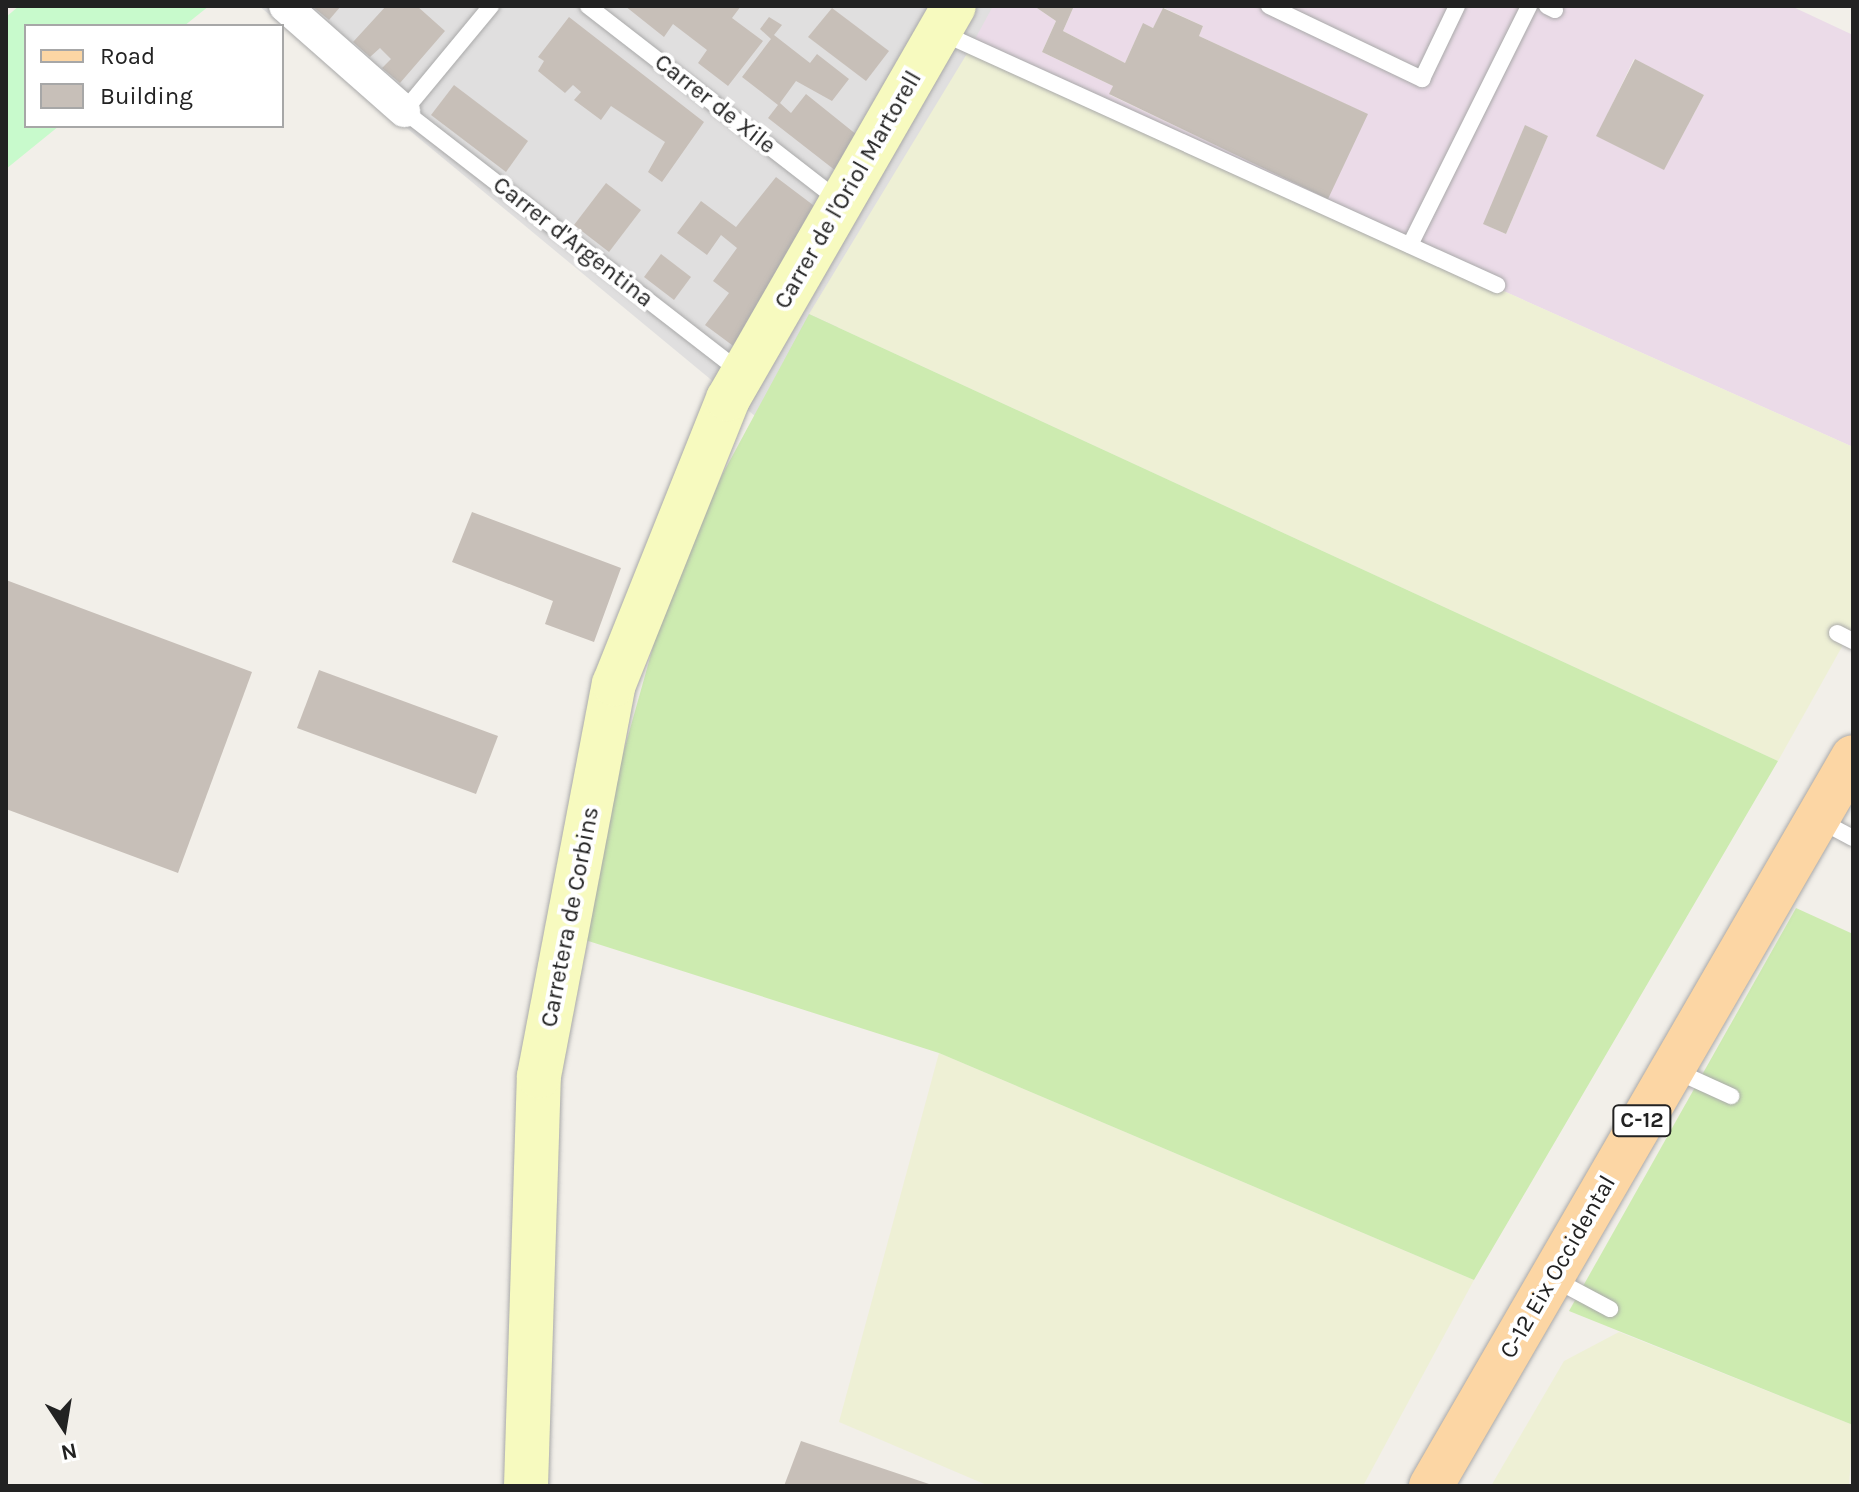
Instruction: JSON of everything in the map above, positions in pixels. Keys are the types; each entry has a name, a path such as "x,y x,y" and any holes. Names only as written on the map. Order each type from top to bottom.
{"main road":[{"name":"C-12 Eix Occidental","path":"1431,1486 1672,1069 1835,828 1853,757"}],"street":[{"path":"285,6 404,111"},
{"name":"Carrer de l'Oriol Martorell","path":"743,374 946,19"},
{"name":"Carretera de Corbins","path":"526,1486 539,1076 614,684 743,374"}],"lane":[{"path":"404,111 491,6"},
{"name":"Carrer de Xile","path":"588,6 842,203"},
{"path":"1269,6 1422,79 1457,6"},
{"path":"1410,245 1529,6"},
{"path":"946,19 1497,285"},
{"name":"Carrer d'Argentina","path":"404,111 743,374"},
{"path":"1837,633 1853,641"},
{"path":"1672,1069 1731,1096"},
{"path":"1552,1278 1610,1309"}],"shaded area":[{"path":"259,6 1016,6 778,435"},
{"path":"993,6 1034,6 1056,21 1042,52 1113,86 1110,95 1328,198 1367,114 1199,36 1203,26 1164,8 1153,28 1143,24 1125,63 1063,31 1074,6 1791,6 1853,35 1853,447 968,52","holes":["1634,59 1704,95 1664,169 1597,136","1526,126 1548,136 1506,234 1484,224"]}],"green space":[{"path":"19,6 209,6 186,24 24,24 24,128 57,128 6,169 6,17"},
{"path":"968,52 1853,447 1853,627 1778,761 809,314"},
{"path":"809,314 1778,761 1474,1280 939,1053 582,939 612,793 662,615 721,477"},
{"path":"1796,908 1853,934 1853,1425 1569,1311"},
{"path":"939,1053 1474,1280 1363,1486 989,1486 839,1422"},
{"path":"1619,1332 1853,1425 1849,1486 1491,1486 1564,1361"}],"building":[{"path":"312,6 341,6 329,20"},
{"path":"386,6 417,6 445,31 400,83 382,68 391,59 380,48 370,57 353,42"},
{"path":"625,6 741,6 732,18 763,41 728,86 698,63 707,50 673,24 664,37"},
{"path":"1034,6 1074,6 1063,31 1125,63 1143,23 1153,28 1163,8 1203,26 1199,36 1368,114 1328,199 1109,94 1113,86 1042,52 1056,21"},
{"path":"832,8 889,51 866,81 808,37"},
{"path":"569,17 704,122 662,182 648,172 665,142 611,106 601,120 574,100 581,92 573,85 565,93 538,71 544,61 538,57"},
{"path":"769,17 782,25 774,35 810,63 817,54 849,79 832,101 796,81 780,103 791,113 806,94 857,135 836,171 768,118 778,105 742,77 771,39 760,29"},
{"path":"1635,59 1704,95 1664,170 1596,136"},
{"path":"454,85 528,141 506,172 431,115"},
{"path":"1525,125 1548,136 1506,234 1483,224"},
{"path":"776,177 817,208 736,348 705,325 729,293 713,281 737,248 721,235 707,255 677,233 701,201 736,227"},
{"path":"606,183 641,210 609,252 574,225"},
{"path":"661,254 691,277 674,300 644,277"},
{"path":"472,512 621,568 594,642 545,624 553,601 452,562"},
{"path":"6,580 252,672 178,873 6,809"},
{"path":"319,670 498,736 476,794 297,728"},
{"path":"801,1441 932,1485 932,1486 784,1486"}]}
